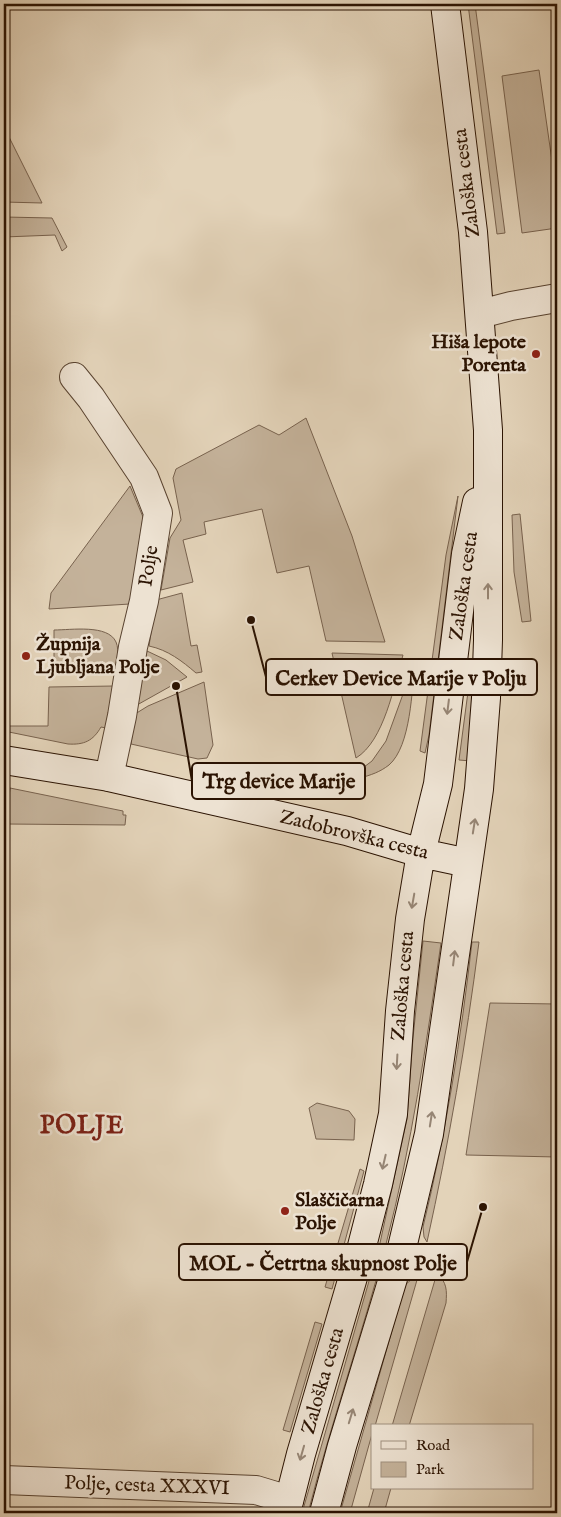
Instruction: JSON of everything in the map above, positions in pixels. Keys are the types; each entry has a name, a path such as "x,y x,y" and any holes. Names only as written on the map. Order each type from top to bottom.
{"main road":[{"name":"Zaloška cesta","path":"324,1513 342,1446 401,1252 429,1134 479,789 486,698 488,640 488,452 486,391 474,232 445,4"},
{"path":"480,314 511,306 557,298"},
{"name":"Polje","path":"74,377 91,398 144,477 158,513 144,601 133,648 122,716 109,777"},
{"name":"Zaloška cesta","path":"287,1507 361,1250 385,1155 393,1114 400,1011 410,919 421,853 439,775 466,554 488,452"},
{"name":"Zadobrovška cesta","path":"4,760 109,777 347,830 421,853 468,863"},
{"name":"Polje, cesta XXXVI","path":"4,1480 256,1490 287,1507"}],"green space":[{"path":"468,4 475,4 505,233 497,234"},
{"path":"539,70 557,196 557,228 522,233 502,76"},
{"path":"4,127 42,203 4,202"},
{"path":"4,217 52,218 67,247 62,251 55,235 4,237"},
{"path":"306,418 352,536 385,642 326,641 309,566 277,573 262,509 204,522 206,534 183,540 193,582 161,590 170,538 181,520 173,478 176,469 259,425 279,435"},
{"path":"130,486 143,517 130,604 49,609 51,593"},
{"path":"458,496 429,735 425,753 420,751 446,555"},
{"path":"520,514 531,621 522,622 514,572 512,515"},
{"path":"182,593 191,646 197,645 202,672 196,673 169,653 149,646 156,600"},
{"path":"88,629 97,630 112,636 118,650 116,674 54,674 54,630"},
{"path":"147,651 166,660 187,677 137,705 136,699"},
{"path":"332,653 403,655 392,697 381,726 366,750 356,758"},
{"path":"415,661 409,716 402,745 389,765 382,770 360,778 360,770 372,761 386,741"},
{"path":"471,669 477,670 471,761 459,760"},
{"path":"204,682 213,745 207,758 198,759 131,744 135,714 148,706"},
{"path":"114,686 106,728 101,727 95,736 88,741 79,744 68,744 4,731 4,726 48,726 49,687"},
{"path":"10,788 123,811 123,815 126,815 125,825 6,824"},
{"path":"423,941 441,943 411,1132 377,1278 308,1513 302,1513 380,1243 407,1119"},
{"path":"472,942 479,942 468,1017 450,1130 427,1242 424,1237 423,1227 452,1085"},
{"path":"490,1003 557,1004 557,1157 466,1155"},
{"path":"317,1103 349,1111 355,1119 354,1140 316,1139 309,1108"},
{"path":"360,1169 364,1171 332,1289 325,1287"},
{"path":"419,1273 376,1424 371,1424 371,1438 350,1513 340,1513 405,1285"},
{"path":"437,1273 446,1287 446,1303 410,1424 393,1424"},
{"path":"315,1322 322,1324 290,1432 283,1430"},
{"path":"373,1490 390,1490 384,1513 367,1513"}],"place":[{"name":"Hiša lepote Porenta","path":"536,354"},
{"name":"Cerkev Device Marije v Polju","path":"251,620"},
{"name":"Župnija Ljubljana Polje","path":"26,656"},
{"name":"Trg device Marije","path":"176,686"},
{"name":"MOL - Četrtna skupnost Polje","path":"483,1207"},
{"name":"Slaščičarna Polje","path":"285,1211"}],"district":[{"name":"POLJE","path":"82,1126"}]}
